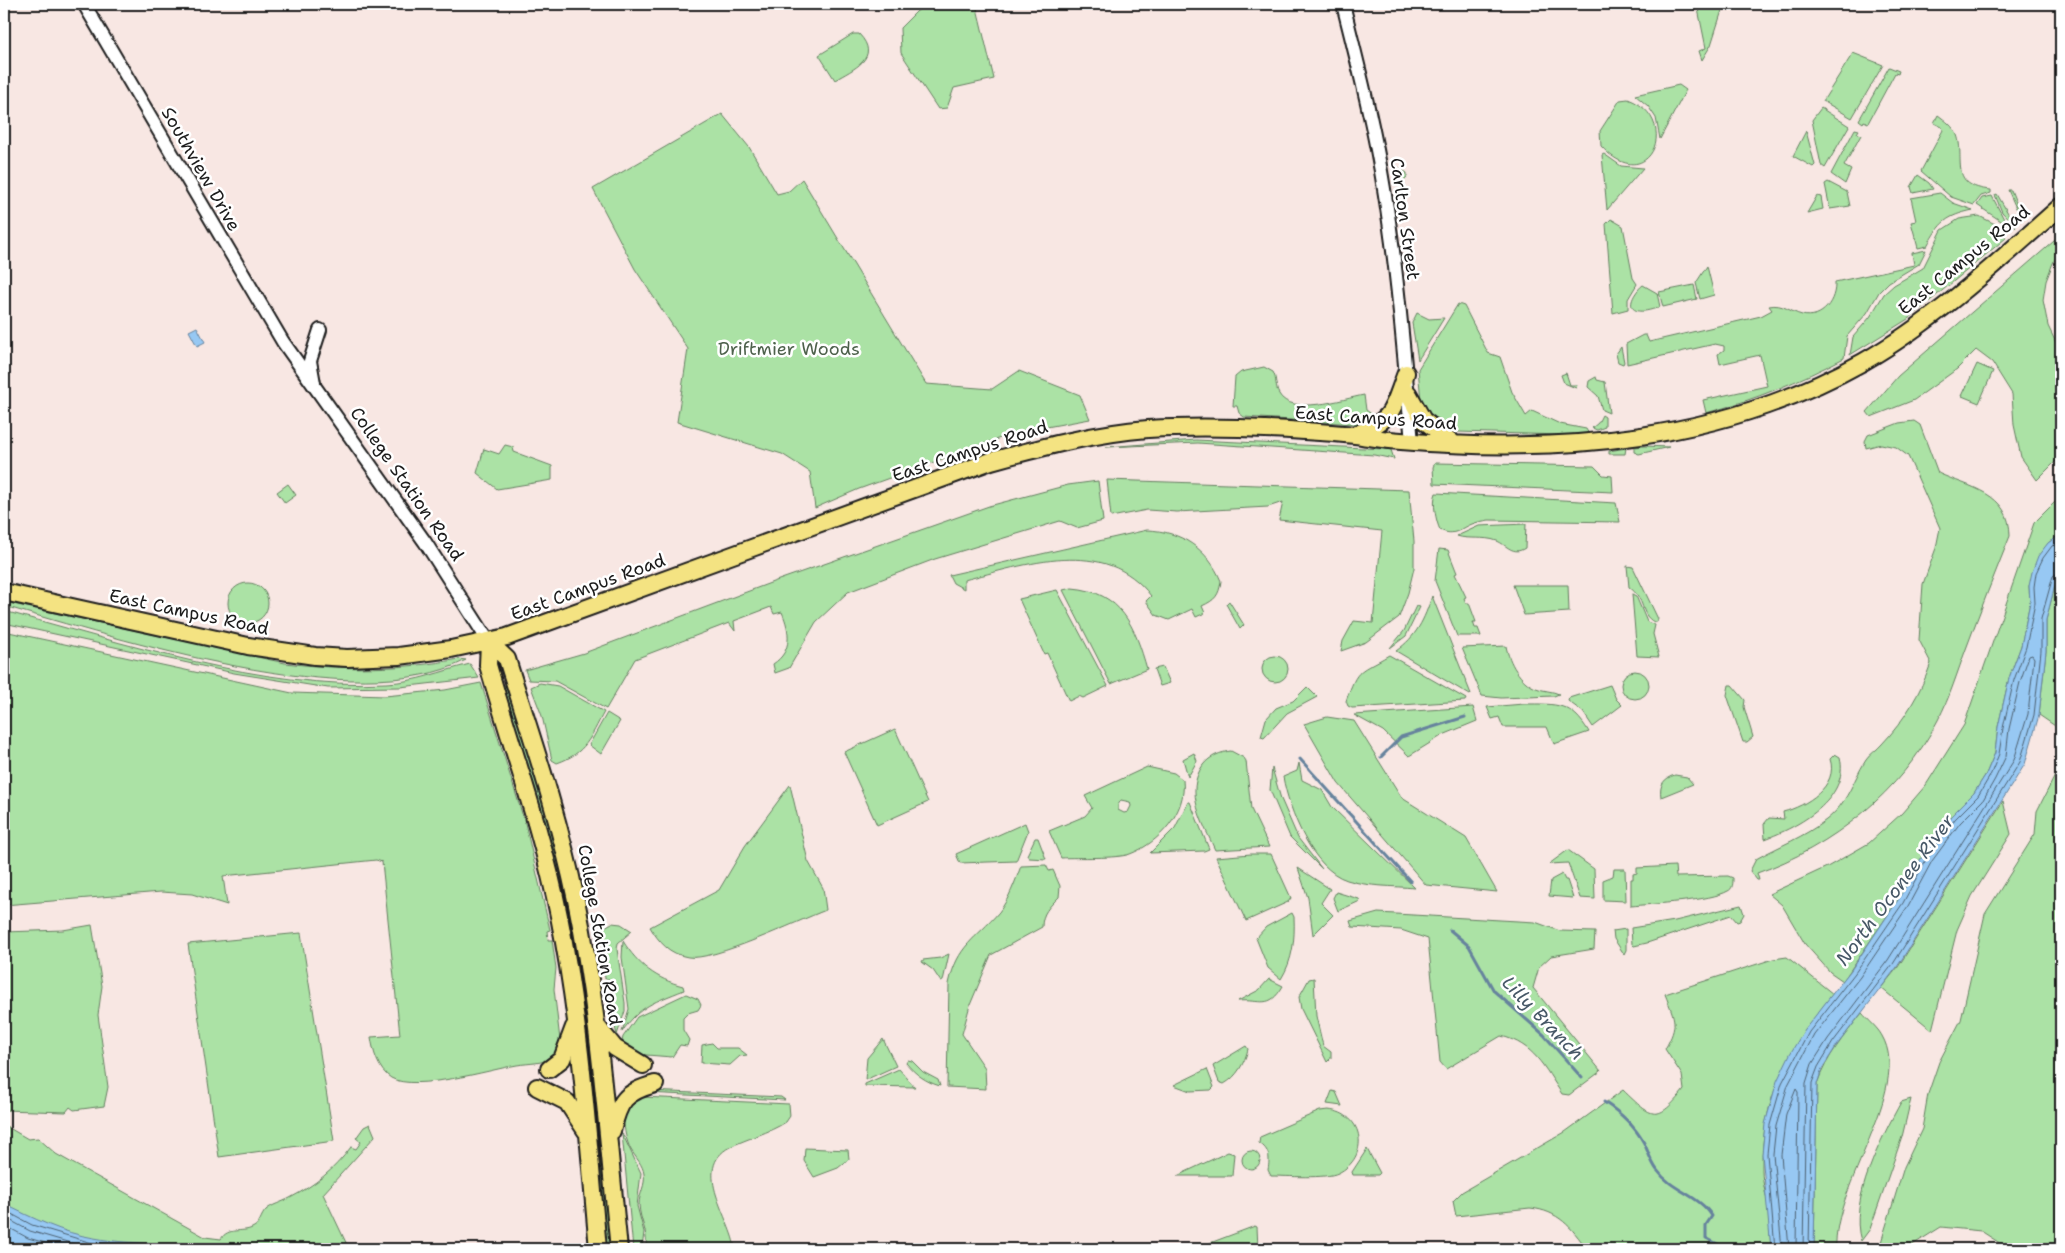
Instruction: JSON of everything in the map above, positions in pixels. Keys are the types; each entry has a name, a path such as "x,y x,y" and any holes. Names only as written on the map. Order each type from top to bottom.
{"main road":[{"name":"East Campus Road","path":"4,592 248,646 315,656 347,658 392,657 490,642 534,629 991,461 1047,446 1119,432 1187,427 1355,435 1412,442 1526,446 1630,439 1712,423 1784,399 1864,361 1953,300 2061,206"},
{"path":"1355,435 1382,423 1389,416 1406,373"},
{"path":"1408,393 1423,420 1454,443"},
{"name":"College Station Road","path":"490,642 488,665 518,756 559,914 575,1022 588,1134 598,1249"},
{"name":"College Station Road","path":"490,642 507,659 564,845 587,957 596,1025 619,1249"},
{"path":"549,1069 562,1059 575,1022"},
{"path":"596,1025 615,1048 643,1065"},
{"path":"609,1145 616,1111 621,1102 635,1091 655,1084"},
{"path":"537,1087 567,1102 588,1134"}],"street":[{"name":"Southview Drive","path":"84,4 289,351"},
{"name":"Carlton Street","path":"1342,4 1363,87 1384,189 1406,373 1412,442"},
{"path":"315,388 310,361 320,330"},
{"name":"College Station Road","path":"289,351 425,542 490,642"}],"green space":[{"path":"929,4 976,4 994,79 954,88 947,108 938,109 901,53 900,28 917,11"},
{"path":"1697,4 1724,4 1711,45 1702,60 1699,51 1706,48"},
{"path":"853,34 859,34 865,42 866,56 857,67 835,80 819,55"},
{"path":"1853,53 1883,65 1852,118 1823,101"},
{"path":"1889,67 1899,71 1898,74 1895,73 1868,123 1864,121 1863,123 1859,120"},
{"path":"1679,85 1686,90 1660,139 1656,118 1648,106 1635,95"},
{"path":"1628,99 1645,109 1654,122 1656,137 1653,150 1645,160 1633,164 1618,160 1601,146 1600,131 1620,100"},
{"path":"1821,108 1849,126 1825,168 1821,165 1812,120"},
{"name":"Driftmier Woods","path":"722,114 749,147 777,194 789,191 802,179 926,384 992,389 1019,371 1080,395 1090,419 1014,433 859,489 815,508 810,472 782,454 677,422 688,349 635,269 593,189"},
{"path":"1938,115 1951,126 1957,135 1963,177 1968,183 1991,190 1991,193 1981,196 1974,205 1951,197 1921,171 1943,130 1942,127 1934,123"},
{"path":"1855,129 1859,130 1857,133 1861,135 1844,166 1851,170 1845,184 1831,174"},
{"path":"1806,131 1815,165 1813,167 1793,156"},
{"path":"1604,154 1621,166 1643,168 1607,210 1602,155"},
{"path":"1396,166 1407,173 1407,177 1399,185"},
{"path":"1918,175 1929,183 1933,189 1913,193 1911,187"},
{"path":"1828,182 1847,192 1850,206 1830,209 1825,184"},
{"path":"2008,190 2011,190 2017,205 2026,214 2026,217 2016,208"},
{"path":"1940,193 1953,203 1973,210 1956,215 1945,221 1927,246 1918,248 1911,222 1916,221 1911,198"},
{"path":"1997,194 2016,227 2002,212 1995,195"},
{"path":"1817,196 1821,197 1823,209 1807,213"},
{"path":"1992,196 2007,225 1977,205 1982,198"},
{"path":"1979,216 1999,226 2006,238 1908,319 1850,355 1853,337 1870,317 1884,294 1894,285 1923,268 1942,230 1959,219"},
{"path":"1611,219 1623,226 1633,278 1637,284 1628,299 1628,309 1613,313 1606,224"},
{"path":"2061,235 2061,249 2046,281 2043,300 2048,326 2061,353 2061,456 2037,480 2021,457 2014,425 2012,394 1992,362 1976,350 1957,369 1914,400 1871,417 1867,412 1898,376"},
{"path":"1926,250 1919,264 1889,282 1879,292 1867,313 1847,336 1844,358 1794,382 1759,396 1706,413 1703,400 1767,386 1760,355 1720,364 1718,354 1724,350 1724,346 1715,344 1627,364 1626,344 1643,335 1646,335 1649,342 1761,316 1772,310 1769,306 1774,305 1802,315 1816,314 1822,312 1831,302 1835,282 1914,265 1912,253"},
{"path":"1707,266 1714,295 1700,299 1696,283"},
{"path":"1643,285 1657,293 1660,307 1641,311 1632,307 1635,294"},
{"path":"1694,285 1697,299 1663,307 1659,292"},
{"path":"1458,304 1464,306 1488,353 1500,357 1512,392 1526,416 1532,411 1560,424 1586,429 1589,434 1458,432 1446,429 1440,420 1429,414 1421,400 1418,369"},
{"path":"1417,313 1429,319 1444,318 1418,360 1412,323"},
{"path":"1621,347 1623,364 1618,362 1616,354"},
{"path":"1977,364 1993,371 1979,403 1962,396"},
{"path":"1264,367 1273,372 1278,392 1285,401 1306,405 1364,395 1366,410 1373,415 1372,419 1354,424 1244,417 1239,413 1237,406 1233,406 1235,377 1241,372"},
{"path":"1566,373 1570,385 1577,385 1576,388 1564,383 1561,375"},
{"path":"1596,377 1597,380 1605,382 1609,413 1602,410 1598,396 1588,387 1589,381"},
{"path":"1602,415 1605,417 1605,427 1597,430 1592,428 1598,423"},
{"path":"1914,421 1920,425 1938,473 1975,488 1996,501 2008,521 2010,536 1946,703 1923,746 1885,793 1862,813 1838,832 1812,848 1785,862 1757,873 1759,880 1757,880 1750,871 1756,859 1809,831 1826,820 1840,807 1866,760 1905,716 1922,685 1931,663 1919,640 1923,584 1936,548 1940,528 1908,456 1896,447 1881,444 1866,448 1865,441 1868,435 1899,423"},
{"path":"1196,440 1385,449 1391,450 1394,459 1374,455 1198,443 1106,447"},
{"path":"505,445 513,447 514,452 552,466 552,480 497,489 477,473 484,449 499,454"},
{"path":"1634,447 1669,447 1639,454 1634,452"},
{"path":"1626,448 1625,454 1609,454 1609,451"},
{"path":"1435,463 1594,466 1603,475 1612,476 1613,492 1434,484 1433,467"},
{"path":"1107,480 1409,490 1414,541 1414,568 1408,593 1399,617 1366,642 1341,651 1343,641 1354,621 1373,623 1382,531 1279,520 1283,502 1268,507 1177,512 1147,510 1111,517"},
{"path":"1098,481 1103,521 1077,528 1060,521 935,559 848,592 816,622 789,668 775,673 773,664 787,647 788,633 782,612 774,614 771,607 734,621 735,631 729,623 635,659 606,709 555,681 529,680 525,670 584,653 773,582 989,506 1068,485"},
{"path":"288,484 296,495 285,503 277,492"},
{"path":"1436,493 1616,503 1620,522 1489,520 1474,523 1457,532 1449,533 1440,530 1434,506"},
{"path":"2061,496 2061,534 2048,543 2029,586 2030,602 2021,646 2009,678 1998,727 1995,753 1986,774 1974,793 1951,816 1923,855 1898,900 1843,981 1830,972 1805,944 1782,905 1769,894 1829,866 1869,843 1902,813 1926,785 1964,725 2034,523"},
{"path":"1526,524 1525,548 1517,551 1497,541 1457,536 1479,526"},
{"path":"1147,530 1159,531 1182,538 1201,551 1209,560 1221,581 1216,597 1202,606 1205,613 1196,617 1192,609 1169,620 1156,615 1146,601 1151,596 1132,577 1111,566 1088,560 1038,562 1012,568 964,580 964,589 953,583 949,575"},
{"path":"1439,549 1448,550 1457,573 1455,574 1466,597 1464,598 1466,603 1469,603 1476,622 1473,622 1475,628 1478,628 1481,636 1457,636 1435,581"},
{"path":"1627,566 1633,567 1658,619 1657,622 1649,619 1635,592 1629,587"},
{"path":"2061,575 2061,730 2039,715 2046,651 2046,620 2057,578"},
{"path":"252,583 259,586 265,592 268,603 267,611 259,620 252,623 244,623 237,620 229,611 228,599 231,592 240,584"},
{"path":"1513,585 1568,585 1569,612 1524,615"},
{"path":"1072,588 1103,596 1115,604 1131,626 1147,669 1111,684 1063,590"},
{"path":"1057,590 1108,686 1083,698 1079,696 1069,701 1047,653 1044,654 1019,599"},
{"path":"1632,594 1636,596 1647,622 1655,625 1653,634 1659,657 1637,656"},
{"path":"1432,596 1470,695 1396,651 1419,627"},
{"path":"1229,601 1244,625 1240,629 1226,604"},
{"path":"4,602 285,663 372,668 437,663 459,659 466,660 420,675 364,680 302,676 237,666 172,652 4,606"},
{"path":"1416,606 1420,607 1406,636 1390,648 1404,631"},
{"path":"4,611 193,661 291,679 339,683 386,683 418,678 470,664 479,678 400,687 328,688 234,673 4,623"},
{"path":"4,631 292,693 385,696 445,690 481,683 525,823 550,930 547,931 548,940 552,940 556,968 554,989 560,1040 554,1057 541,1062 517,1065 452,1079 417,1083 402,1082 386,1075 377,1060 371,1037 400,1035 382,862 376,860 223,876 227,905 192,894 161,892 4,905"},
{"path":"1506,646 1516,671 1525,681 1536,688 1559,694 1554,696 1501,698 1482,696 1462,648"},
{"path":"1389,655 1466,699 1465,701 1352,708 1348,706 1346,701 1357,676 1365,668"},
{"path":"1275,656 1284,660 1288,669 1284,678 1275,682 1266,678 1262,669 1266,660"},
{"path":"1163,667 1170,683 1160,686 1154,669"},
{"path":"1635,671 1645,675 1649,685 1645,695 1635,699 1625,695 1621,685 1625,675"},
{"path":"540,683 558,686 604,712 586,744 575,754 557,763 552,760 542,716 531,687"},
{"path":"505,685 535,766 570,901 586,1002 577,972 558,880 545,831 524,758 500,686"},
{"path":"1610,685 1616,699 1622,705 1593,727 1583,712 1568,701 1569,698"},
{"path":"1729,685 1732,685 1745,700 1744,707 1753,737 1747,742 1743,742 1727,695"},
{"path":"1307,687 1317,697 1287,713 1264,738 1261,737 1266,719 1276,708 1293,701"},
{"path":"1524,704 1554,705 1569,710 1576,715 1589,732 1554,744 1547,727 1503,727 1499,717 1492,719 1487,707"},
{"path":"1473,707 1477,721 1443,735 1409,756 1383,731 1354,715"},
{"path":"607,713 620,721 601,754 589,745"},
{"path":"1327,717 1354,721 1402,798 1466,838 1497,892 1426,885 1338,783 1304,724"},
{"path":"895,729 928,802 877,825 844,752"},
{"path":"1231,751 1246,761 1251,809 1269,847 1215,850 1197,808 1195,786 1203,765 1220,753"},
{"path":"1194,753 1197,761 1188,777 1183,759"},
{"path":"1835,754 1840,757 1841,772 1837,786 1829,798 1806,819 1765,839 1764,824 1769,818 1784,819 1783,812 1810,800 1825,786 1830,778 1832,769 1830,759"},
{"path":"1299,763 1302,780 1322,790 1332,807 1415,888 1372,885 1347,880 1334,874 1323,864 1304,837 1286,790 1283,777 1297,771"},
{"path":"2061,764 2061,1249 2009,1249 1981,1231 1941,1227 1906,1249 1879,1249 1904,1167 1922,1129 1928,1094 1939,1062 1961,1020 1985,914 2035,834 2037,811"},
{"path":"1147,767 1174,773 1183,780 1183,792 1176,815 1161,834 1141,849 1116,857 1061,858 1049,831 1085,816 1092,808 1085,796","holes":["1121,800 1130,802 1131,806 1128,812 1124,813 1118,810"]},
{"path":"1272,768 1281,799 1298,838 1322,869 1290,837 1270,790"},
{"path":"1675,775 1687,777 1693,784 1661,797 1663,783"},
{"path":"790,785 808,861 823,888 826,910 756,940 716,953 700,957 688,957 670,950 657,938 650,927 719,890 745,846"},
{"path":"2003,801 2011,834 1972,896 1957,930 1932,1030 1881,988 1898,967"},
{"path":"1188,802 1190,802 1209,849 1204,851 1150,853 1175,828"},
{"path":"1025,823 1028,831 1016,861 960,863 956,854"},
{"path":"1035,838 1038,838 1046,859 1029,858 1027,855"},
{"path":"1568,850 1594,869 1595,899 1580,898 1568,863 1549,864"},
{"path":"1271,854 1291,898 1288,902 1246,921 1216,857"},
{"path":"1046,865 1049,871 1053,870 1060,886 1059,897 1045,914 1042,927 991,955 970,1005 962,1034 985,1068 986,1089 947,1087 949,984 957,960 968,944 1003,907 1021,866"},
{"path":"1675,866 1676,877 1728,876 1733,878 1732,887 1728,891 1709,897 1681,902 1631,906 1631,879 1633,879 1633,874 1637,873 1637,868"},
{"path":"1298,868 1330,889 1321,903 1333,915 1313,935 1308,898"},
{"path":"1614,869 1625,869 1626,901 1603,900 1603,880 1613,876"},
{"path":"1562,874 1565,880 1567,880 1573,898 1549,896 1551,880"},
{"path":"1336,892 1359,899 1360,901 1338,911 1333,898"},
{"path":"1741,905 1744,914 1740,921 1737,922 1731,915 1647,943 1634,946 1632,944 1631,928 1675,921"},
{"path":"1292,913 1294,925 1292,949 1281,979 1268,968 1256,938 1266,927"},
{"path":"1378,913 1535,922 1560,931 1595,932 1594,949 1551,956 1539,967 1533,988 1601,1071 1569,1095 1562,1094 1530,1051 1522,1045 1501,1036 1446,1069 1440,1062 1428,939 1401,930 1352,927 1350,921"},
{"path":"612,923 621,924 632,931 618,943 617,949 625,1011 617,1035 606,990 611,989 609,979 605,979 602,937 598,936 603,928"},
{"path":"92,925 102,986 98,1015 108,1087 104,1106 74,1110 70,1107 66,1112 4,1110 4,932 63,930"},
{"path":"1626,929 1626,950 1624,954 1614,939 1613,931"},
{"path":"301,933 334,1141 219,1157 188,944"},
{"path":"623,941 648,970 664,979 683,986 684,990 649,1005 635,1016 622,1032 629,1009 622,957"},
{"path":"949,954 943,981 941,982 933,970 922,962 923,960 940,958"},
{"path":"1787,957 1833,994 1803,1034 1791,1054 1772,1097 1766,1120 1762,1170 1769,1211 1771,1249 1587,1249 1570,1227 1557,1216 1540,1210 1530,1208 1456,1216 1453,1201 1462,1192 1565,1132 1623,1090 1641,1107 1655,1113 1661,1112 1675,1101 1684,1090 1682,1075 1665,1049 1672,1034 1674,1022 1665,994 1773,959"},
{"path":"1314,978 1316,1016 1323,1046 1331,1052 1331,1058 1327,1062 1301,1009 1299,997 1309,979"},
{"path":"1269,979 1283,986 1269,1001 1238,1001 1259,990"},
{"path":"686,994 698,999 701,1005 698,1010 688,1013 683,1018 683,1030 689,1040 687,1046 680,1045 672,1057 634,1054 621,1046 623,1037 637,1017"},
{"path":"1862,1013 1882,1036 1889,1058 1887,1083 1880,1110 1846,1197 1838,1224 1836,1249 1814,1249 1817,1084 1831,1055"},
{"path":"883,1039 896,1066 865,1080 867,1058"},
{"path":"712,1043 717,1048 738,1048 747,1055 740,1056 730,1065 701,1063 702,1045"},
{"path":"1246,1046 1248,1049 1247,1054 1237,1073 1224,1084 1219,1082 1213,1066"},
{"path":"908,1060 912,1061 923,1072 938,1080 940,1086 925,1080 917,1074 906,1063"},
{"path":"899,1069 915,1087 865,1086 865,1084"},
{"path":"1207,1069 1214,1087 1211,1090 1190,1091 1174,1085"},
{"path":"650,1091 781,1097 785,1100 647,1093"},
{"path":"1332,1091 1336,1092 1342,1106 1327,1104"},
{"path":"642,1097 789,1104 790,1116 786,1122 730,1147 719,1156 713,1168 716,1195 735,1249 646,1249 646,1236 639,1204 644,1174 628,1143 624,1127 624,1120 629,1106"},
{"path":"1911,1099 1902,1137 1870,1229 1861,1241 1858,1225 1859,1207 1869,1170 1901,1102"},
{"path":"1328,1110 1340,1113 1350,1119 1356,1127 1359,1147 1355,1157 1348,1166 1338,1173 1325,1176 1271,1176 1268,1170 1268,1155 1265,1148 1259,1143 1260,1137 1320,1111"},
{"path":"370,1124 375,1136 323,1194 349,1249 4,1249 4,1125 28,1139 38,1138 56,1154 205,1237 221,1239 227,1233 255,1226 268,1208 290,1198 316,1182 338,1163 351,1147 356,1149 361,1142 356,1138 364,1127"},
{"path":"622,1133 641,1173 637,1206 644,1232 642,1249 633,1249"},
{"path":"595,1141 597,1141 605,1166 613,1249 604,1249"},
{"path":"805,1148 848,1150 849,1159 838,1168 814,1177 804,1161"},
{"path":"1367,1149 1380,1173 1378,1175 1353,1175 1352,1172"},
{"path":"1251,1151 1257,1154 1260,1160 1257,1166 1251,1169 1245,1166 1242,1160 1245,1154"},
{"path":"1228,1152 1234,1154 1232,1176 1177,1176"},
{"path":"1255,1226 1257,1227 1258,1249 1228,1249 1210,1243"},
{"path":"1944,1244 1978,1249 1931,1249"}],"water":[{"path":"197,327 205,342 197,346 189,331"},
{"path":"2061,534 2061,575 2057,578 2046,620 2046,651 2039,715 2025,764 1897,967 1837,1045 1822,1069 1817,1084 1814,1249 1771,1249 1762,1154 1765,1124 1777,1081 1805,1029 1851,970 1898,900 1923,855 1951,816 1974,793 1986,774 1995,753 1998,727 2009,678 2021,646 2030,602 2029,586 2032,572 2038,556 2048,543"},
{"path":"4,1204 48,1224 82,1236 179,1249 4,1249"}],"waterway":[{"path":"1381,757 1401,737 1465,717"},
{"name":"Lilly Branch","path":"1300,759 1411,882"},
{"name":"Lilly Branch","path":"1450,930 1469,946 1494,991 1544,1035 1582,1078"},
{"name":"Lilly Branch","path":"1604,1102 1621,1115 1636,1131 1655,1167 1663,1177 1707,1209 1712,1216 1706,1225 1706,1238 1727,1249"}],"railway":[{"path":"2058,23 2061,39"}],"water label":[{"name":"North Oconee River","path":"1895,890"}]}
